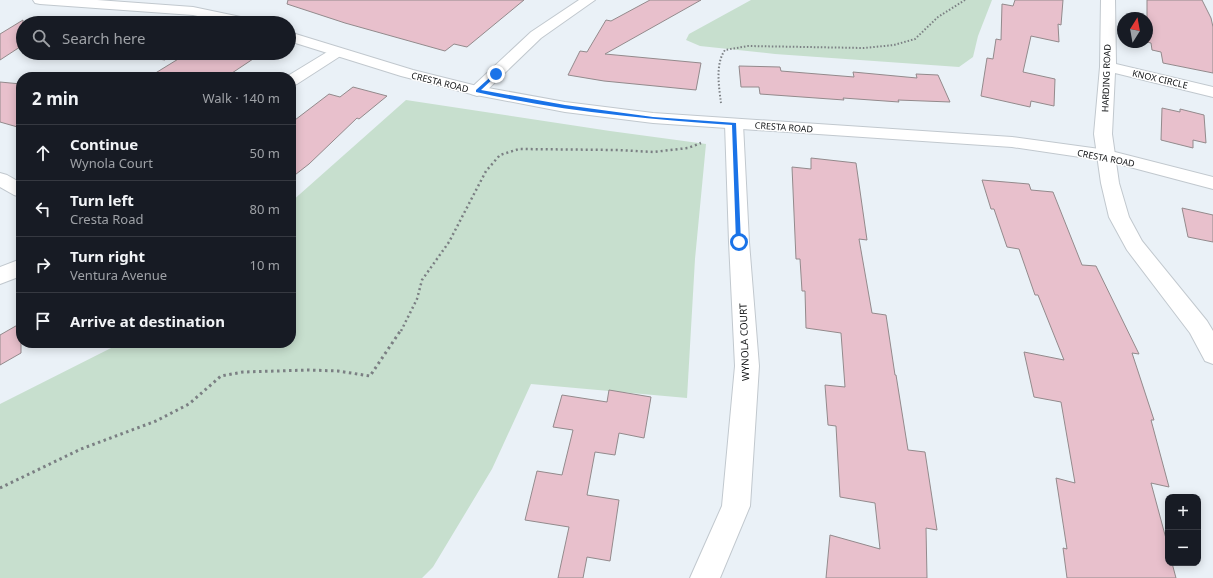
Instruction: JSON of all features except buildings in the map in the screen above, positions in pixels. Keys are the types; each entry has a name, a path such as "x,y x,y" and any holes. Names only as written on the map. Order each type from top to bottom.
{"street":[{"path":"40,0 193,11 217,16"},
{"path":"477,91 536,35 588,0"},
{"name":"HARDING ROAD","path":"1108,0 1108,67 1103,134 1110,183 1119,217 1134,245 1199,327 1213,354"},
{"name":"CRESTA ROAD","path":"296,38 407,73 477,91 565,107 653,118 728,115 1012,142 1106,156 1213,183"},
{"path":"296,78 337,52"},
{"name":"KNOX CIRCLE","path":"1108,67 1213,92"},
{"name":"WYNOLA COURT","path":"705,578 736,506 747,366 739,242 728,115"},
{"path":"0,178 16,188"},
{"path":"0,276 16,269"}],"path":[{"path":"728,115 719,67 722,53 726,48 737,46 773,46 866,48 893,45 914,40 926,31 930,24 965,0"},
{"path":"0,488 81,449 156,421 189,404 221,376 243,372 309,370 338,371 370,376 400,333 417,299 422,280 452,236 486,171 500,155 519,149 653,152 688,148 701,143"}],"green space":[{"path":"751,0 992,0 978,36 973,57 959,67 775,54 700,46 686,40 689,34"},
{"path":"406,100 706,144 695,259 687,398 531,384 492,469 433,567 422,578 0,578 0,404 111,348 296,348 296,198"}],"route":[{"path":"496,74 477,91 565,107 653,118 734,124 739,242"}]}
